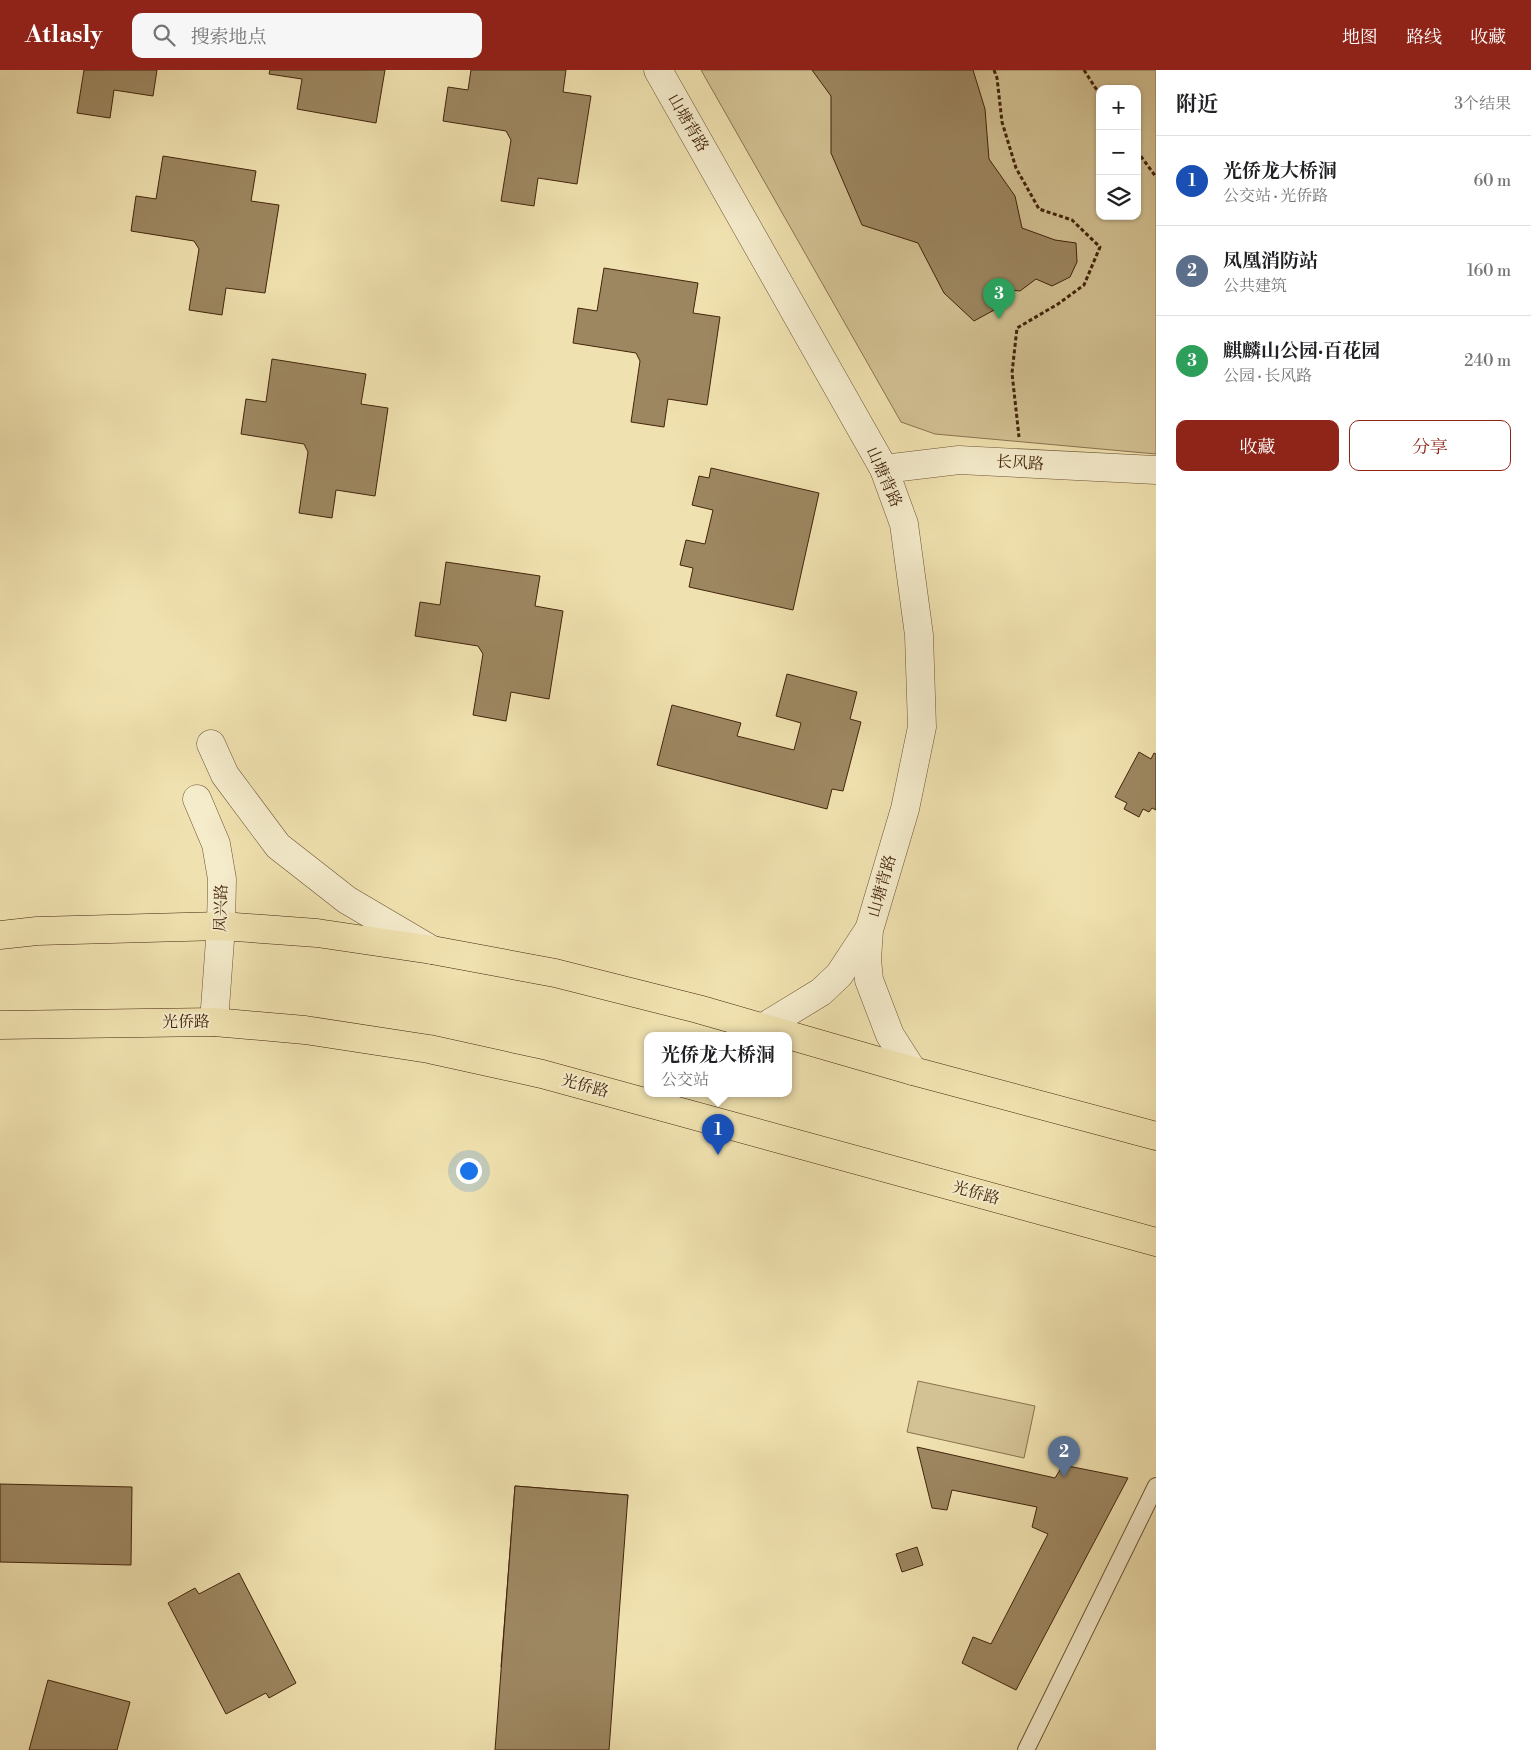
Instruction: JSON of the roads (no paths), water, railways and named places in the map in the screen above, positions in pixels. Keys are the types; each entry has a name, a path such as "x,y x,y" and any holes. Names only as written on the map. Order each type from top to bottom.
{"main road":[{"path":"0,935 37,931 221,926 316,933 432,950 555,973 698,1009 776,1032"},
{"name":"光侨路","path":"0,1025 214,1022 305,1030 429,1049 542,1074 1156,1242"},
{"path":"792,1037 1156,1136"}],"street":[{"name":"山塘背路","path":"658,70 884,469 904,524 920,635 922,727 905,809 869,930"},
{"name":"长风路","path":"884,469 959,460 1156,470"},
{"path":"212,744 225,775 278,846 347,900 432,950"},
{"name":"凤兴路","path":"197,799 216,844 222,879 221,926 214,1022"},
{"path":"762,1028 821,992 839,975 869,930"},
{"path":"869,930 867,959 869,980 890,1035 913,1071"}],"lane":[{"path":"1026,1750 1156,1486"}],"place":[{"name":"麒麟山公园·百花园","path":"999,319"},
{"name":"光侨龙大桥洞","path":"718,1155"},
{"name":"凤凰消防站","path":"1064,1477"}]}
